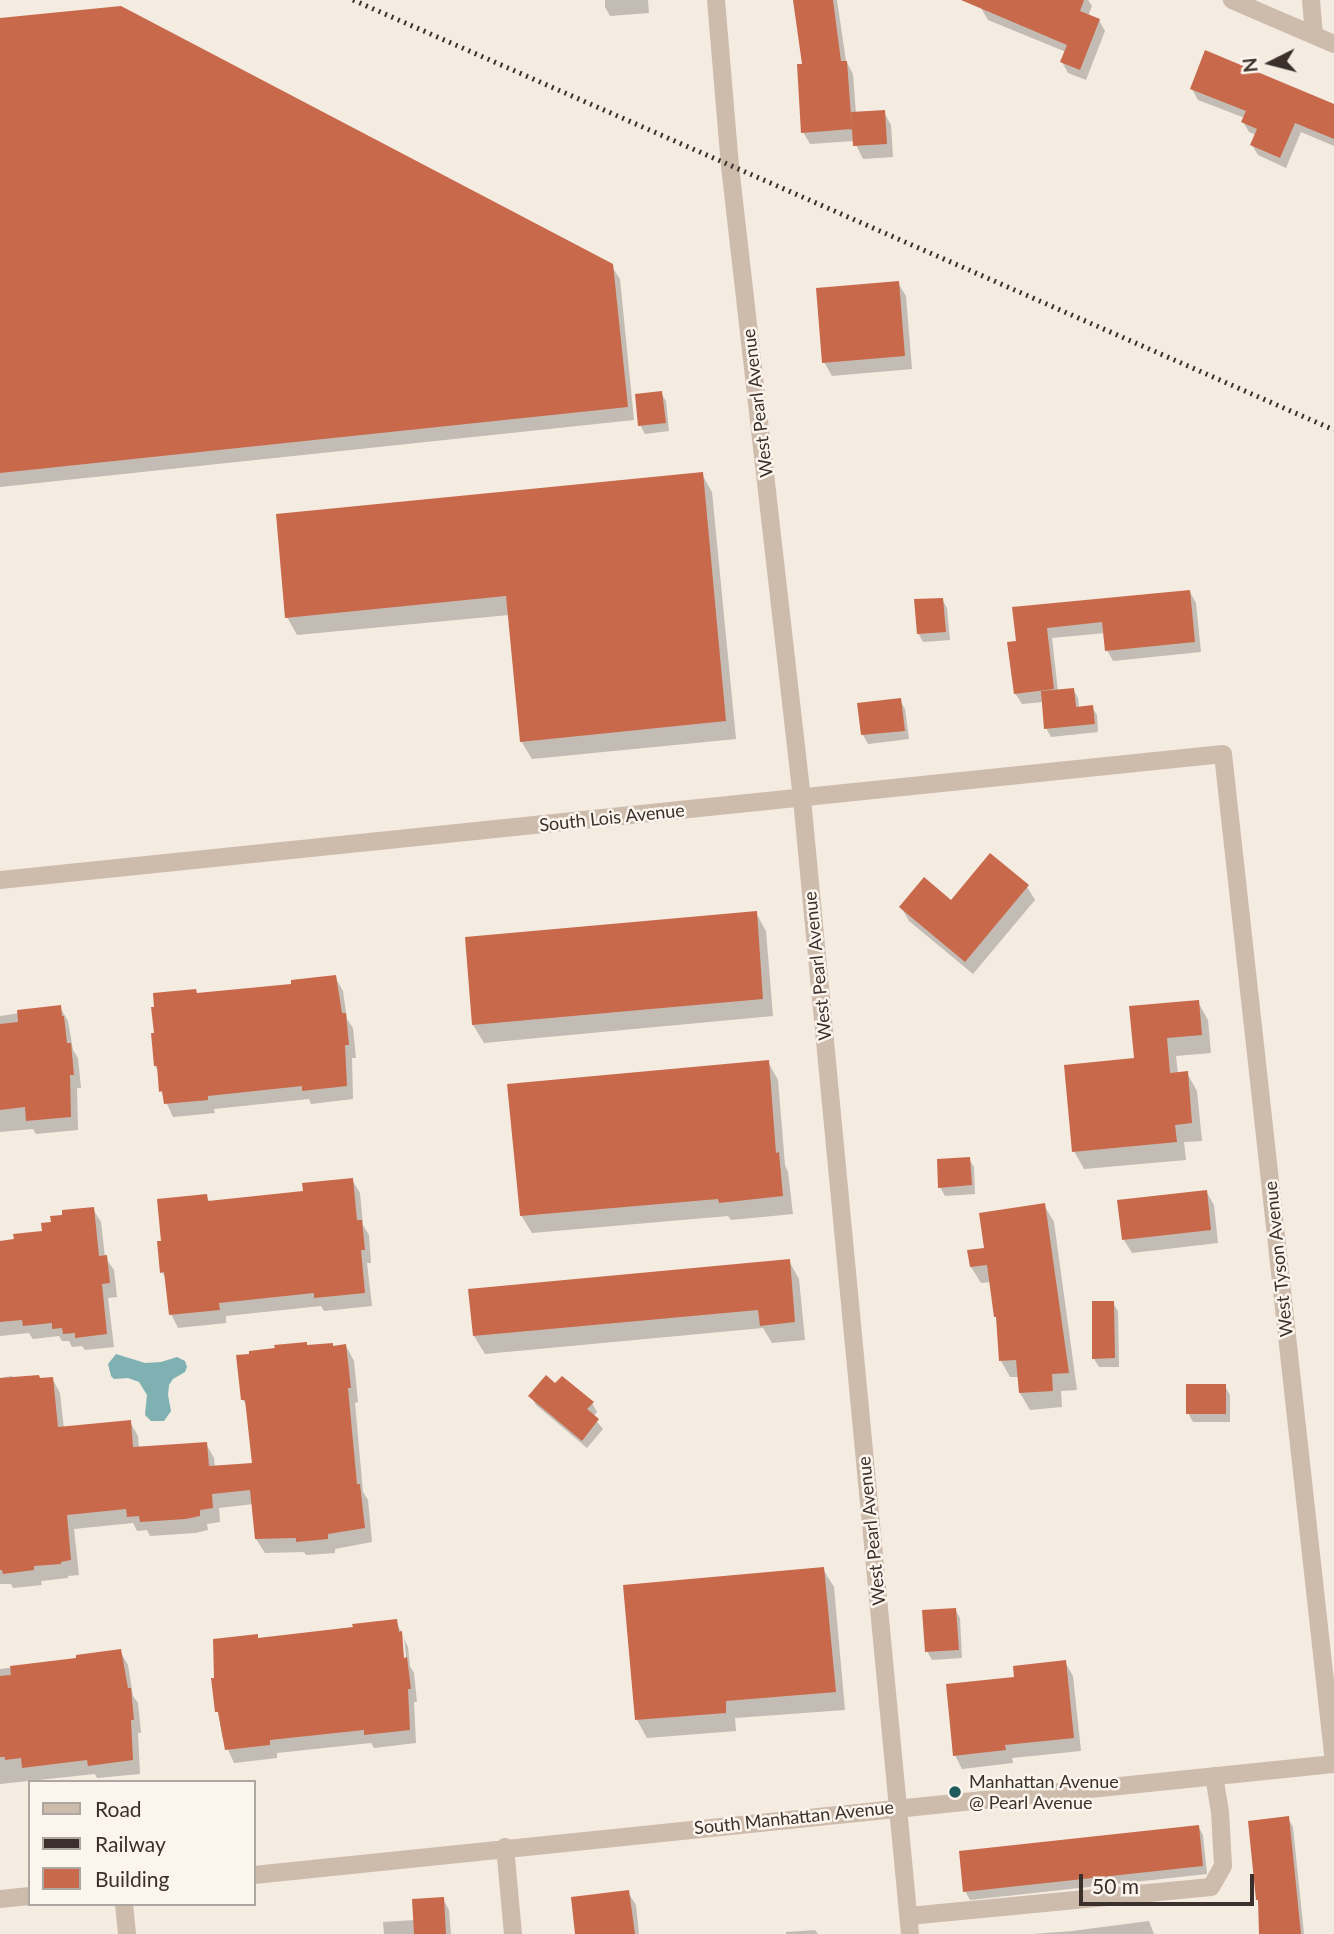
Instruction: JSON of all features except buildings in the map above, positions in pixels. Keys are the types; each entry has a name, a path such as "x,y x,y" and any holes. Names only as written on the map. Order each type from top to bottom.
{"street":[{"name":"West Pearl Avenue","path":"716,0 730,166 802,799 910,1925"},
{"path":"1232,0 1334,44"},
{"path":"1311,0 1314,35"},
{"name":"South Lois Avenue","path":"0,880 1223,754"},
{"name":"West Tyson Avenue","path":"1223,754 1334,1764"},
{"name":"South Manhattan Avenue","path":"256,1875 505,1847 1334,1764"},
{"path":"910,1925 1210,1887 1223,1866 1220,1812 1214,1776"},
{"path":"505,1847 513,1934"},
{"path":"0,1899 28,1896"},
{"path":"124,1906 127,1934"}],"water":[{"path":"116,1354 145,1363 177,1357 185,1361 185,1372 173,1379 169,1385 171,1411 164,1421 151,1421 145,1415 147,1395 139,1382 128,1378 114,1379 111,1376 108,1364"}],"railway":[{"path":"353,0 1334,430"}],"place":[{"name":"Manhattan Avenue @ Pearl Avenue","path":"955,1792"}]}
